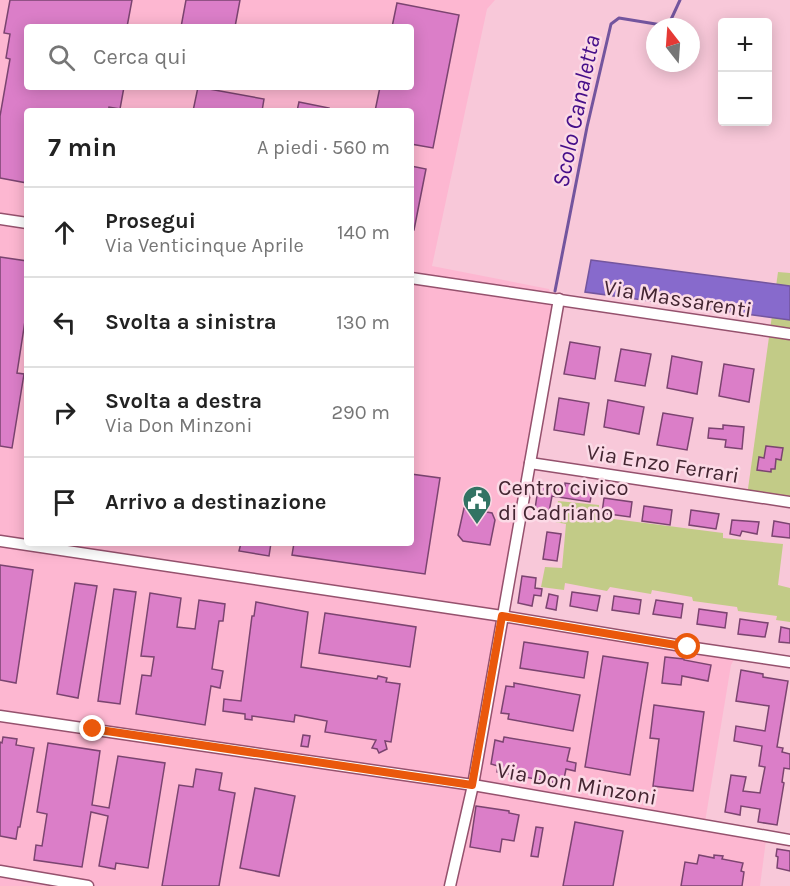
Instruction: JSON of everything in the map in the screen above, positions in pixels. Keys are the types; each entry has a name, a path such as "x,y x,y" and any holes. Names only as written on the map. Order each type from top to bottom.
{"street":[{"path":"0,219 24,223"},
{"name":"Via Massarenti","path":"414,278 790,334"},
{"path":"450,886 472,785 559,299"},
{"name":"Via Enzo Ferrari","path":"530,463 790,502"},
{"path":"0,541 24,545"},
{"path":"33,546 502,616 790,662"},
{"name":"Via Don Minzoni","path":"0,716 472,785 790,840"},
{"path":"0,871 88,886"}],"shaded area":[{"path":"0,0 495,0 487,9 432,266 549,289 558,312 502,619 740,648 731,665 705,822 766,840 760,886 0,886"},
{"path":"591,260 790,286 790,320 585,292"}],"green space":[{"path":"778,272 790,273 790,504 747,496"},
{"path":"558,501 599,505 598,517 723,533 723,538 783,544 778,585 790,588 790,622 776,620 777,616 738,611 737,607 693,601 692,597 652,590 651,594 610,587 607,591 565,583 564,590 541,587 545,567 562,568 566,524 555,522"}],"building":[{"path":"10,0 132,0 128,24 24,24 24,90 123,90 120,108 24,108 24,182 0,178 0,116 10,59 6,58 10,34 4,33"},
{"path":"186,0 240,0 236,24 182,24"},
{"path":"397,3 459,15 433,148 414,145 414,108 376,108 379,90 414,90 414,24 393,24"},
{"path":"197,90 214,90 264,99 262,108 194,108"},
{"path":"299,102 329,108 298,108"},
{"path":"414,167 426,169 414,230"},
{"path":"0,257 24,261 24,328 17,373 24,374 12,448 0,446"},
{"path":"570,342 600,347 595,379 564,374"},
{"path":"621,349 651,354 645,386 615,381"},
{"path":"672,356 702,362 697,394 667,388"},
{"path":"724,364 754,369 749,402 719,396"},
{"path":"559,398 589,403 584,435 554,430"},
{"path":"608,400 644,407 639,434 604,427"},
{"path":"663,413 693,418 687,450 657,445"},
{"path":"723,425 744,427 742,449 725,447 726,440 708,438 709,428 723,429"},
{"path":"766,446 783,448 781,460 776,459 775,469 771,469 771,472 757,470 759,457 764,458"},
{"path":"414,474 440,478 425,574 292,555 294,546 414,546"},
{"path":"539,482 593,487 590,502 552,496 549,512 535,509"},
{"path":"604,498 632,502 630,517 602,513"},
{"path":"644,506 672,510 670,525 642,521"},
{"path":"464,508 492,513 495,520 490,545 463,541 458,535"},
{"path":"691,510 719,514 716,529 689,525"},
{"path":"732,520 759,522 757,534 742,531 740,536 730,534"},
{"path":"774,521 790,524 790,538 772,536"},
{"path":"547,532 561,534 557,561 543,559"},
{"path":"240,546 271,546 269,556 239,551"},
{"path":"0,565 33,570 16,683 0,680"},
{"path":"522,576 536,578 535,588 542,589 541,596 534,595 532,606 518,603"},
{"path":"75,583 97,586 78,698 57,694"},
{"path":"114,589 136,592 120,704 98,701"},
{"path":"572,592 600,596 597,611 570,606"},
{"path":"150,593 181,598 177,627 195,629 199,600 225,604 223,621 219,621 212,669 223,671 220,688 211,686 205,725 136,714 142,675 151,676 154,657 141,656"},
{"path":"549,594 558,596 556,610 546,608"},
{"path":"614,596 641,600 639,614 612,610"},
{"path":"656,600 683,604 681,618 653,614"},
{"path":"256,602 308,612 301,667 377,679 378,676 387,678 386,682 400,684 391,742 385,741 387,749 379,753 377,749 372,748 376,740 325,732 327,721 295,715 294,722 252,716 252,720 245,719 245,714 223,711 224,699 241,701 252,616 254,616"},
{"path":"699,609 727,613 725,628 697,624"},
{"path":"325,613 416,627 410,667 319,653"},
{"path":"740,619 768,623 765,637 738,634"},
{"path":"781,627 790,629 790,643 779,642"},
{"path":"524,642 588,652 584,678 520,668"},
{"path":"603,656 648,663 630,775 585,767"},
{"path":"665,657 711,665 708,681 682,676 681,685 662,683"},
{"path":"741,670 763,674 763,677 788,681 777,747 783,748 782,752 790,754 790,769 784,768 782,782 784,783 777,825 758,822 760,809 741,806 740,815 725,812 731,775 746,777 743,791 760,793 765,767 759,766 762,746 734,741 736,726 765,731 769,706 736,701"},
{"path":"514,683 580,695 573,731 508,719 509,714 501,713 506,686 514,687"},
{"path":"654,705 704,712 693,791 653,786 659,739 650,738"},
{"path":"303,735 310,736 308,747 301,746"},
{"path":"3,737 17,739 16,745 34,748 16,839 0,836 0,742 2,743"},
{"path":"504,737 570,748 567,761 576,763 575,771 566,769 563,784 497,772 498,766 491,764 495,740 503,742"},
{"path":"48,743 100,751 92,805 109,808 118,756 165,763 148,868 116,863 115,869 99,866 108,816 91,812 82,867 34,860 36,845 42,846 47,814 37,812"},
{"path":"196,769 222,773 219,790 235,793 219,886 162,886 179,785 193,787"},
{"path":"255,788 295,796 279,876 240,868"},
{"path":"476,806 509,811 509,813 519,815 514,841 502,839 500,852 470,847"},
{"path":"575,822 623,831 613,886 563,886"},
{"path":"536,827 543,828 538,857 531,856"},
{"path":"777,849 790,851 790,871 777,868"},
{"path":"699,855 714,858 714,855 723,856 722,859 743,863 742,886 681,886 685,862 697,864"}],"waterway":[{"name":"Scolo Canaletta","path":"555,291 587,127 611,24 619,18 668,26 680,0"}],"place":[{"name":"Centro civico di Cadriano","path":"477,526"}],"route":[{"path":"93,729 472,785 502,616 688,647"}]}
